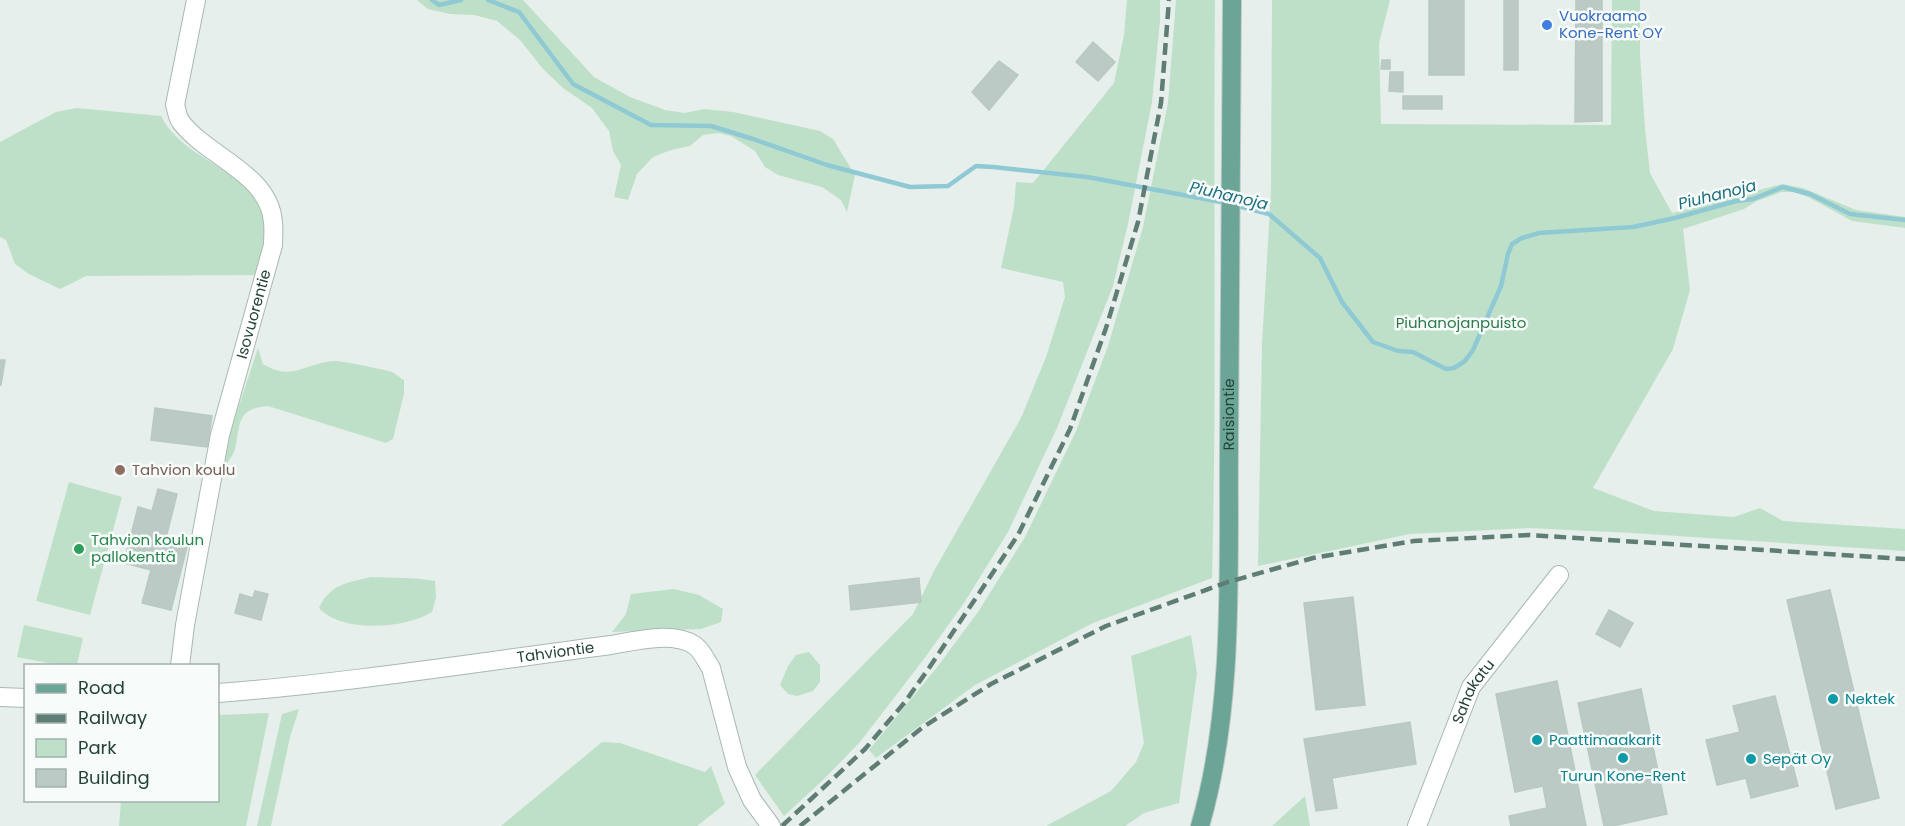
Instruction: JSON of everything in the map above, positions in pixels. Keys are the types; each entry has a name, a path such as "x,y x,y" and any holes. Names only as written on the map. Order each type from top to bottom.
{"main road":[{"name":"Raisiontie","path":"1200,826 1217,744 1225,654 1228,582 1232,0"}],"street":[{"name":"Isovuorentie","path":"180,664 185,625 218,442 273,245 273,220 267,201 254,183 196,137 179,120 175,105 196,0"},
{"name":"Sahakatu","path":"1417,826 1471,687 1558,575"},
{"name":"Tahviontie","path":"219,693 281,688 644,639 678,640 694,645 711,668 737,767 752,800 771,826"},
{"path":"0,697 24,698"}],"green space":[{"path":"417,0 523,0 594,77 630,97 665,110 685,113 704,109 733,112 820,131 833,139 855,175 847,212 841,200 822,187 778,175 765,167 755,151 731,136 718,133 703,135 690,146 653,157 637,174 628,200 614,197 621,165 613,151 609,131 592,108 563,88 543,69 520,40 497,21 474,15 450,14 428,9"},
{"path":"1127,0 1160,0 1152,102 1128,224 1113,286 1057,428 1008,532 964,603 860,742 784,816 755,775 913,614 934,571 1021,418 1046,357 1065,297 1063,282 1001,268 1014,207 1016,182 1033,183 1114,83 1124,35"},
{"path":"1176,0 1215,0 1212,578 1093,623 975,685 876,758 869,750 938,666 978,612 1025,537 1076,431 1108,346 1143,227 1168,103"},
{"name":"Piuhanojanpuisto","path":"1272,0 1390,0 1379,43 1381,124 1611,125 1612,0 1640,0 1640,55 1650,173 1672,213 1782,184 1803,188 1856,210 1905,217 1905,228 1852,221 1808,197 1793,192 1781,192 1757,201 1744,209 1683,229 1690,290 1673,349 1593,488 1654,511 1734,517 1760,508 1783,521 1905,529 1905,551 1529,528 1410,534 1258,566 1262,344 1271,191"},
{"path":"77,108 161,116 183,143 239,182 259,207 265,224 265,243 259,275 86,276 60,289 29,274 15,264 6,240 0,237 0,142 56,112"},
{"path":"258,348 263,364 283,372 336,361 382,369 404,380 404,394 393,439 386,443 268,406 250,410 245,414 234,452 223,470 229,436"},
{"name":"Tahvion koulun pallokenttä","path":"69,482 122,497 90,615 36,601"},
{"path":"371,577 435,581 436,597 432,612 406,622 374,626 342,622 319,608 323,600 334,589"},
{"path":"674,589 699,595 723,609 721,622 701,629 612,632 626,614 631,594"},
{"path":"24,625 83,638 77,664 54,664 17,657"},
{"path":"1191,635 1197,673 1179,803 1144,813 1125,826 1046,826 1111,791 1136,762 1144,743 1131,656"},
{"path":"809,652 820,665 820,682 813,691 797,696 788,694 780,685 788,666 796,655"},
{"path":"299,709 290,737 271,826 257,826 282,714"},
{"path":"269,713 246,826 119,826 121,802 219,802 219,715"},
{"path":"602,742 620,743 705,772 711,766 725,804 697,826 501,826"},
{"path":"1305,796 1310,826 1272,826"}],"building":[{"path":"1429,0 1464,0 1464,75 1429,75"},
{"path":"1504,0 1518,0 1518,70 1504,70"},
{"path":"1576,0 1602,0 1602,121 1575,122"},
{"path":"1093,42 1115,62 1098,81 1076,62"},
{"path":"1382,60 1390,60 1390,69 1381,69"},
{"path":"999,61 1018,75 989,110 972,92"},
{"path":"1390,72 1403,72 1403,92 1389,91"},
{"path":"1403,96 1442,96 1442,109 1403,109"},
{"path":"0,360 5,360 1,385 0,385"},
{"path":"155,408 212,416 207,447 151,440"},
{"path":"158,489 177,494 166,538 188,543 171,610 142,603 151,570 124,563 138,507 152,511"},
{"path":"919,578 921,602 851,610 849,586"},
{"name":"Nektek","path":"1830,590 1879,798 1836,809 1787,600"},
{"path":"255,591 268,594 261,620 235,613 240,594 253,598"},
{"path":"1353,597 1365,705 1316,710 1304,603"},
{"path":"1609,610 1633,623 1620,647 1596,634"},
{"name":"Paattimaakarit","path":"1557,681 1586,826 1511,826 1509,816 1547,808 1543,786 1515,792 1496,694"},
{"name":"Turun Kone-Rent","path":"1641,689 1667,814 1604,826 1578,703"},
{"name":"Sepät Oy","path":"1775,696 1798,786 1751,798 1746,778 1717,785 1706,740 1740,732 1733,706"},
{"path":"1410,722 1416,764 1332,778 1337,808 1316,811 1304,739"}],"waterway":[{"name":"Piuhanoja","path":"432,0 439,5 461,0"},
{"name":"Piuhanoja","path":"488,0 519,12 573,84 651,125 711,126 827,165 910,187 948,186 976,166 1087,177 1226,203"},
{"name":"Piuhanoja","path":"1234,205 1269,214 1320,258 1342,302 1373,342 1398,351 1413,352 1446,369 1454,368 1465,361 1473,350 1501,286 1512,244 1522,238 1539,233 1633,227 1736,201 1753,199 1783,187 1810,194 1850,214 1905,220"}],"railway":[{"path":"782,826 865,749 905,702 1018,535 1070,429 1106,328 1138,222 1161,103 1169,0"},
{"path":"800,826 923,727 991,684 1106,626 1228,582 1313,558 1414,541 1529,535 1905,559"}],"place":[{"name":"Vuokraamo Kone-Rent OY","path":"1547,25"},
{"name":"Tahvion koulu","path":"120,470"},
{"name":"Tahvion koulun pallokenttä","path":"79,549"},
{"name":"Nektek","path":"1833,699"},
{"name":"Paattimaakarit","path":"1537,740"},
{"name":"Turun Kone-Rent","path":"1623,758"},
{"name":"Sepät Oy","path":"1751,759"}]}
